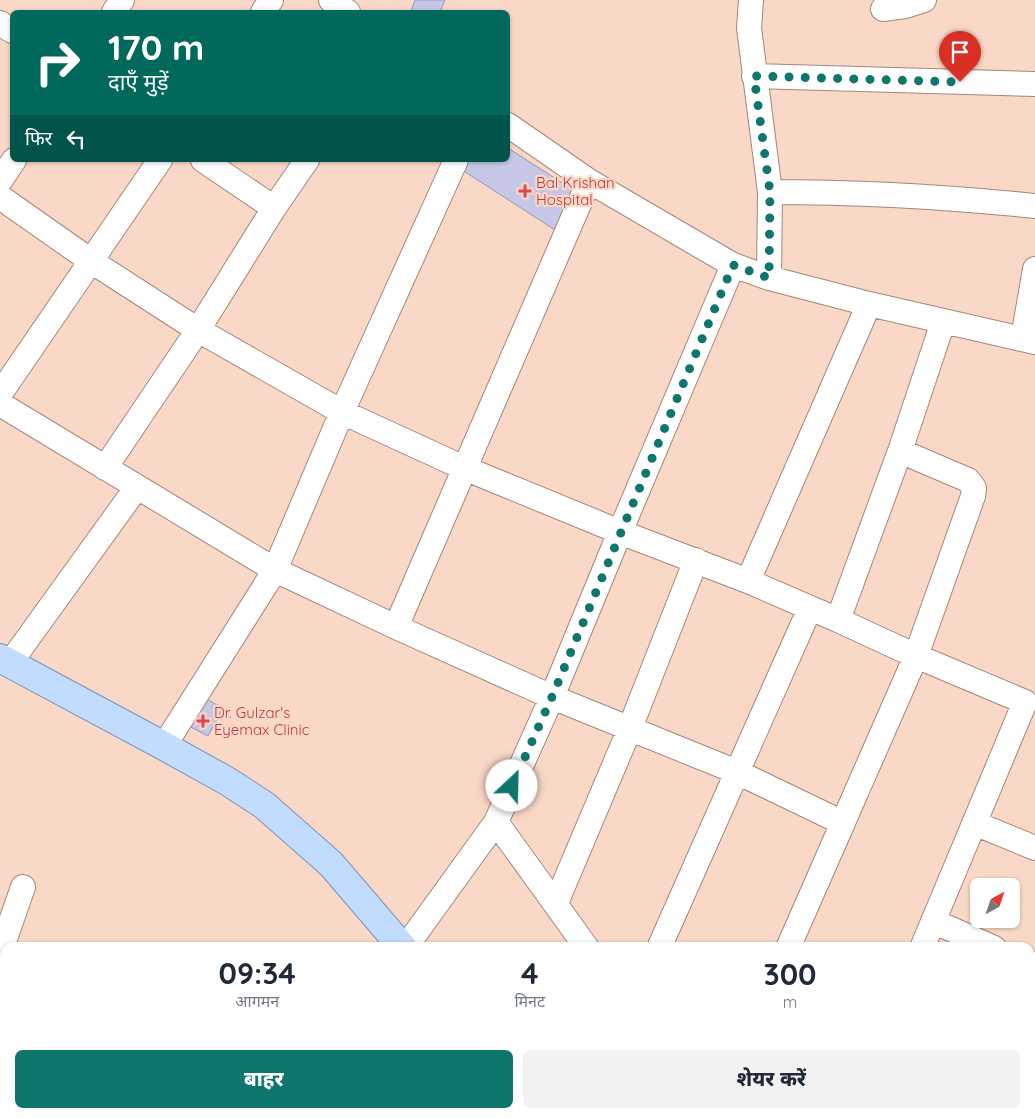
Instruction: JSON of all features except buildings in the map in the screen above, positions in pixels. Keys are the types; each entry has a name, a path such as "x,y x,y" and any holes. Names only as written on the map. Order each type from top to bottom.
{"main road":[{"path":"5,660 227,781 264,805 331,864 399,942"}],"street":[{"path":"332,0 345,10"},
{"path":"751,0 750,28 754,76 770,192 769,278"},
{"path":"883,9 905,6 924,0"},
{"path":"754,76 1035,84"},
{"path":"510,126 589,182 733,265 769,278 943,322 1029,340 1035,269"},
{"path":"0,181 13,162"},
{"path":"0,394 159,162"},
{"path":"206,162 274,208"},
{"path":"105,468 198,330 274,208 306,162"},
{"path":"164,746 275,570 342,412 455,162"},
{"path":"396,627 589,182"},
{"path":"770,192 851,193 1035,206"},
{"path":"0,197 90,262 198,330 342,412 464,468 620,532 748,581 916,656 1030,704 974,823 924,942"},
{"path":"408,942 496,822 552,697 733,265"},
{"path":"748,581 869,304"},
{"path":"838,620 900,451 943,322"},
{"path":"0,404 275,570 552,697 737,772 843,823"},
{"path":"791,942 916,656 973,496 974,488 968,480 900,451"},
{"path":"5,660 136,487"},
{"path":"556,904 630,728 696,560"},
{"path":"663,942 810,608"},
{"path":"496,822 584,942"},
{"path":"974,823 1035,848"},
{"path":"4,942 23,887"},
{"path":"933,921 980,942"}],"place":[{"name":"Bal Krishan Hospital","path":"525,191"},
{"name":"Dr. Gulzar's Eyemax Clinic","path":"203,721"}],"route":[{"path":"512,786 552,697 733,265 769,278 770,192 754,76 960,82"}]}
